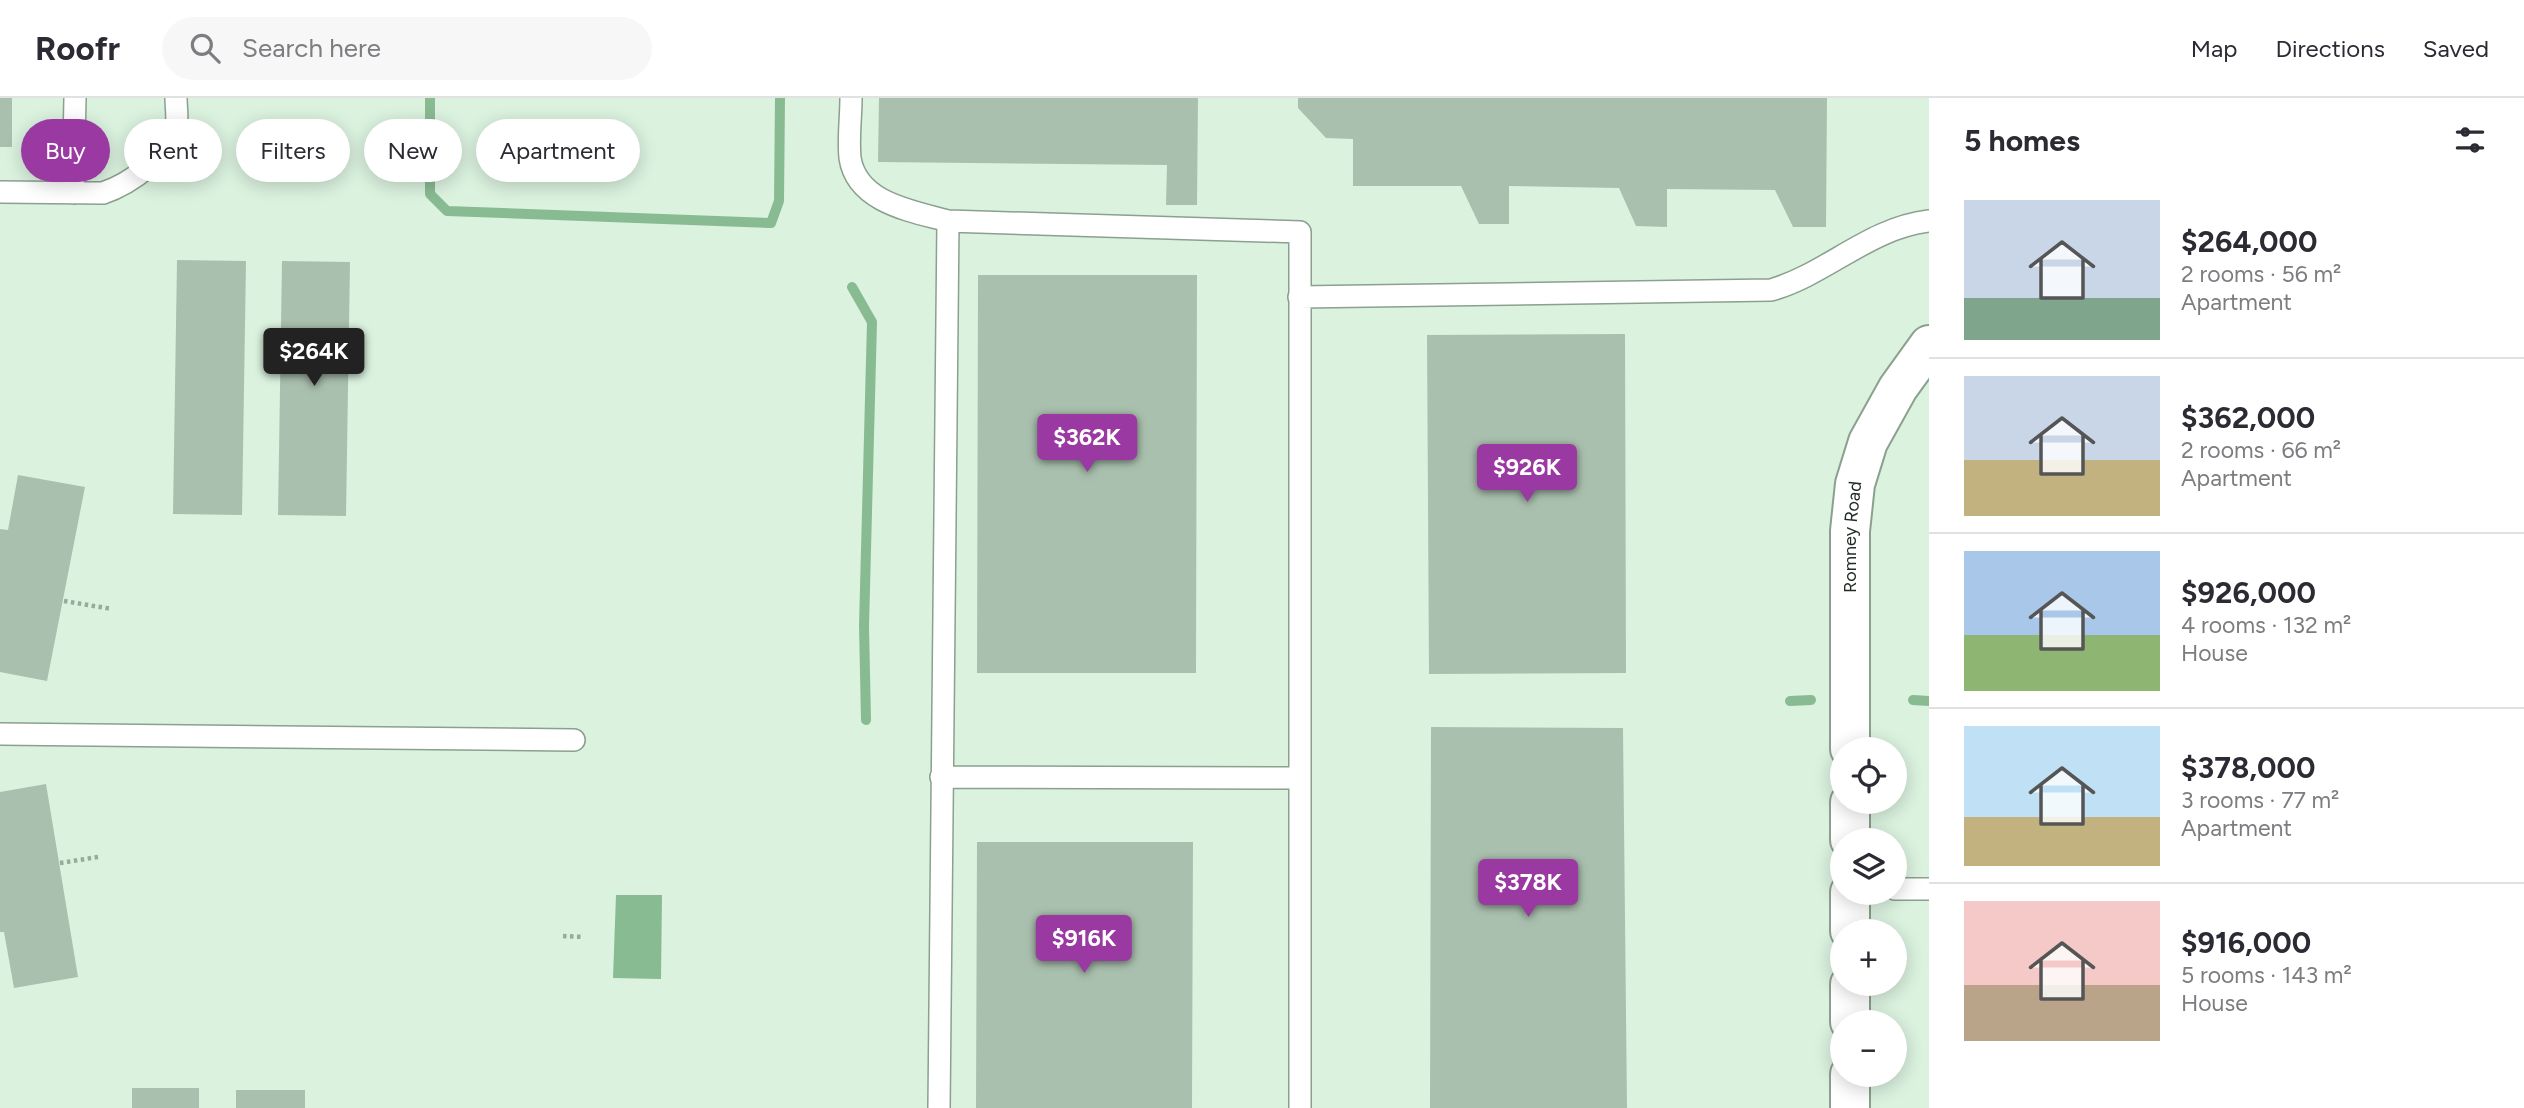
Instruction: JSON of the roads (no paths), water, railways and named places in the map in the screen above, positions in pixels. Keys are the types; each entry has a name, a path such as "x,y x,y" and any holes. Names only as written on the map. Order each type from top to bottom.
{"street":[{"name":"Romney Road","path":"1850,737 1850,531 1856,484 1868,442 1898,388 1929,345"},
{"path":"1850,1087 1850,1108"}],"lane":[{"path":"73,193 75,98"},
{"path":"0,192 103,193 117,188 164,152 176,128 176,98"},
{"path":"851,98 850,159 866,190 896,206 948,221 1300,232 1300,1108"},
{"path":"939,1108 948,221"},
{"path":"1299,297 1771,290 1800,282 1874,237 1929,221"},
{"path":"0,734 574,740"},
{"path":"941,776 1300,778"},
{"path":"1907,889 1929,889"}],"waterway":[{"path":"430,98 430,194 447,211 771,223 779,201 780,98"},
{"path":"852,287 872,322 864,626 866,720"},
{"path":"1790,701 1811,700"},
{"path":"1913,700 1929,701"}]}
